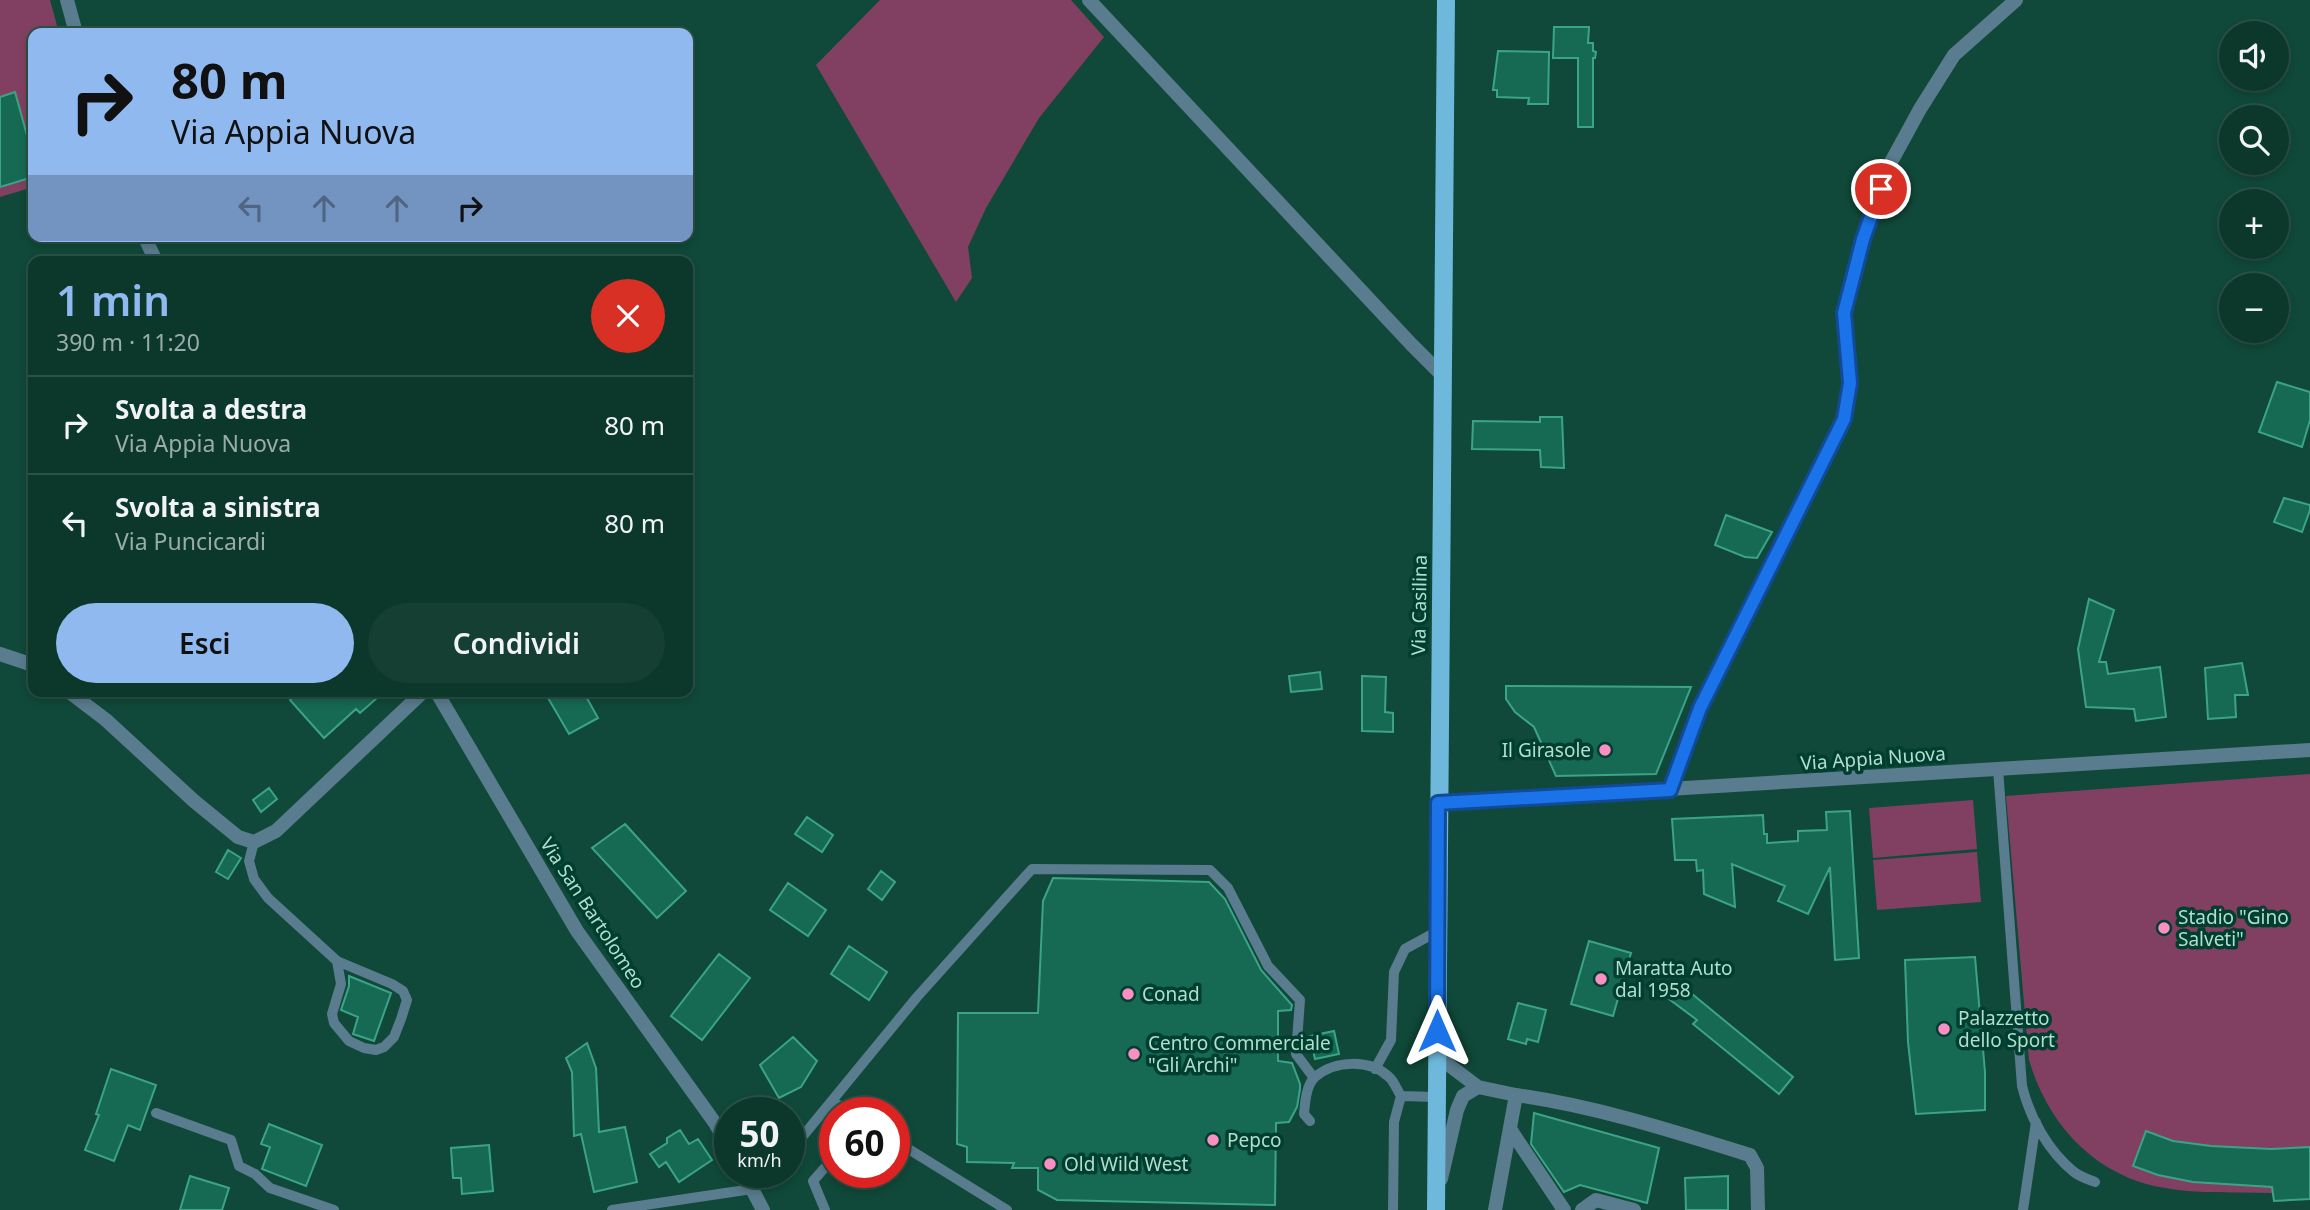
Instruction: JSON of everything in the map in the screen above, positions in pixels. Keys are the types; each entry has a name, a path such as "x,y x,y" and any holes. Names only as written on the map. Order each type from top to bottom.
{"main road":[{"name":"Via Casilina","path":"1436,1205 1446,0"}],"street":[{"path":"66,0 74,28"},
{"path":"1089,0 1273,198 1443,375"},
{"path":"1670,790 1700,708 1844,419 1850,383 1844,313 1863,239 1890,164 1920,108 1954,55 2016,0"},
{"path":"0,654 28,663"},
{"path":"76,697 125,736 194,801 238,837 254,842 276,831 418,697"},
{"name":"Via San Bartolomeo","path":"440,697 577,930 714,1122"},
{"name":"Via Appia Nuova","path":"1438,803 2310,750"},
{"path":"1437,1056 1478,1087 1552,1100 1604,1113 1749,1155 1757,1168 1758,1210"},
{"path":"1436,1205 1457,1110 1463,1096 1478,1087"},
{"path":"1495,1210 1516,1094"},
{"path":"1510,1129 1564,1210"},
{"path":"752,1189 763,1210"},
{"path":"1583,1210 1597,1200 1634,1210"}],"lane":[{"path":"1998,769 2022,1086 2027,1108 2050,1146 2076,1174 2095,1182"},
{"path":"254,842 249,861 254,880 268,898 337,961 403,991 407,1000 401,1019 394,1037 384,1047 376,1050 363,1048 349,1041 334,1023 332,1014 341,984 337,961"},
{"path":"835,1097 917,998 1032,869 1210,870 1228,888 1268,966 1300,1000 1296,1054 1314,1078"},
{"path":"1375,1069 1391,1040 1394,972 1405,949 1438,931"},
{"path":"1310,1121 1304,1114 1305,1098 1314,1078 1334,1067 1354,1063 1388,1076 1401,1096 1394,1122 1393,1210"},
{"path":"1401,1096 1437,1097"},
{"path":"156,1113 231,1140 239,1166 255,1174 270,1188 334,1210"},
{"path":"805,1134 819,1117"},
{"path":"2023,1210 2036,1122"},
{"path":"910,1150 1007,1210"},
{"path":"819,1174 813,1181 825,1210"},
{"path":"612,1210 752,1189"}],"shaded area":[{"path":"0,0 50,0 58,28 28,28 28,189 0,197"},
{"path":"880,0 1071,0 1104,37 1039,118 986,208 968,247 972,278 956,302 816,65"},
{"name":"Stadio \"Gino Salveti\"","path":"2310,774 2310,1199 2274,1201 2273,1193 2178,1190 2140,1182 2117,1173 2078,1144 2062,1126 2037,1084 2029,1060 2006,796"},
{"path":"1973,800 1977,849 1873,858 1869,808"},
{"path":"1977,852 1981,902 1877,910 1873,860"}],"building":[{"path":"1554,27 1589,27 1588,43 1593,43 1593,51 1596,52 1593,58 1593,127 1578,127 1578,58 1553,58"},
{"path":"1498,51 1549,52 1548,104 1528,104 1529,98 1497,97 1497,90 1493,90"},
{"path":"15,92 28,139 28,179 0,187 0,97"},
{"path":"2277,382 2310,392 2310,420 2302,447 2259,432"},
{"path":"1540,417 1562,417 1564,468 1541,467 1540,450 1472,449 1473,421 1540,422"},
{"path":"2284,498 2310,505 2302,532 2274,522"},
{"path":"1726,515 1772,532 1757,558 1745,557 1715,545"},
{"path":"2089,599 2114,610 2099,662 2106,662 2108,674 2160,667 2166,717 2136,721 2134,709 2086,707 2078,649"},
{"path":"2242,663 2248,695 2235,695 2236,717 2208,719 2205,668"},
{"path":"1320,672 1322,689 1291,692 1289,676"},
{"path":"1362,676 1386,677 1385,712 1393,713 1393,732 1362,731"},
{"name":"Il Girasole","path":"1506,686 1691,687 1656,774 1556,776 1534,727 1515,712 1506,699"},
{"path":"293,697 378,697 360,713 356,709 324,738 290,700"},
{"path":"547,697 586,697 598,718 569,734"},
{"path":"269,788 277,799 261,812 253,800"},
{"path":"1850,811 1859,958 1835,960 1830,867 1808,914 1778,901 1785,886 1732,864 1735,907 1704,894 1703,870 1697,871 1696,860 1675,860 1672,819 1763,815 1767,843 1798,841 1798,831 1827,830 1826,812"},
{"path":"807,817 833,835 822,852 795,834"},
{"path":"625,824 686,891 657,918 592,848"},
{"path":"228,850 241,858 228,879 216,872"},
{"path":"881,871 895,882 882,900 868,889"},
{"path":"1053,878 1209,882 1225,899 1261,970 1292,1005 1291,1010 1278,1011 1278,1061 1292,1063 1300,1089 1297,1107 1289,1122 1276,1123 1275,1205 1057,1200 1038,1190 1038,1168 1012,1168 1014,1163 967,1162 967,1147 957,1144 958,1013 1038,1013 1043,901"},
{"path":"788,883 826,910 808,936 770,910"},
{"name":"Maratta Auto dal 1958","path":"1589,941 1631,953 1613,1016 1571,1004"},
{"path":"849,946 887,972 869,1000 831,974"},
{"path":"719,954 750,978 702,1040 671,1016"},
{"name":"Palazzetto dello Sport","path":"1975,957 1985,1072 1985,1110 1916,1114 1908,1042 1905,960"},
{"path":"349,976 391,993 374,1041 353,1034 358,1017 341,1010 349,986"},
{"path":"1680,984 1793,1077 1779,1094 1693,1024 1697,1020 1669,999"},
{"path":"1518,1003 1546,1010 1538,1042 1527,1039 1526,1044 1508,1039"},
{"path":"1334,1031 1339,1054 1315,1059 1310,1036"},
{"path":"793,1037 817,1061 801,1087 781,1097 778,1097 760,1065"},
{"path":"587,1043 596,1068 599,1132 625,1127 637,1182 594,1192 581,1134 574,1136 572,1072 566,1058"},
{"path":"111,1069 156,1085 140,1130 128,1125 114,1161 85,1150 99,1115 96,1114"},
{"path":"1534,1113 1659,1148 1647,1203 1580,1185 1564,1192 1531,1144"},
{"path":"269,1124 322,1145 306,1186 262,1169 270,1147 261,1144"},
{"path":"680,1130 689,1144 698,1139 712,1160 679,1182 666,1162 659,1167 650,1154"},
{"path":"2146,1131 2173,1141 2211,1146 2271,1149 2310,1147 2310,1199 2274,1201 2272,1187 2193,1182 2158,1175 2133,1166"},
{"path":"489,1145 493,1191 462,1194 461,1178 453,1178 451,1148"},
{"path":"190,1176 229,1188 222,1210 180,1210"},
{"path":"1728,1176 1728,1210 1686,1210 1685,1178"}],"place":[{"name":"Il Girasole","path":"1605,750"},
{"name":"Stadio \"Gino Salveti\"","path":"2164,928"},
{"name":"Maratta Auto dal 1958","path":"1601,979"},
{"name":"Conad","path":"1128,994"},
{"name":"Palazzetto dello Sport","path":"1944,1029"},
{"name":"Centro Commerciale \"Gli Archi\"","path":"1134,1054"},
{"name":"Pepco","path":"1213,1140"},
{"name":"Old Wild West","path":"1050,1164"}],"route":[{"path":"1437,1031 1438,803 1670,790 1700,708 1844,419 1850,383 1844,313 1863,239 1881,189"}]}
